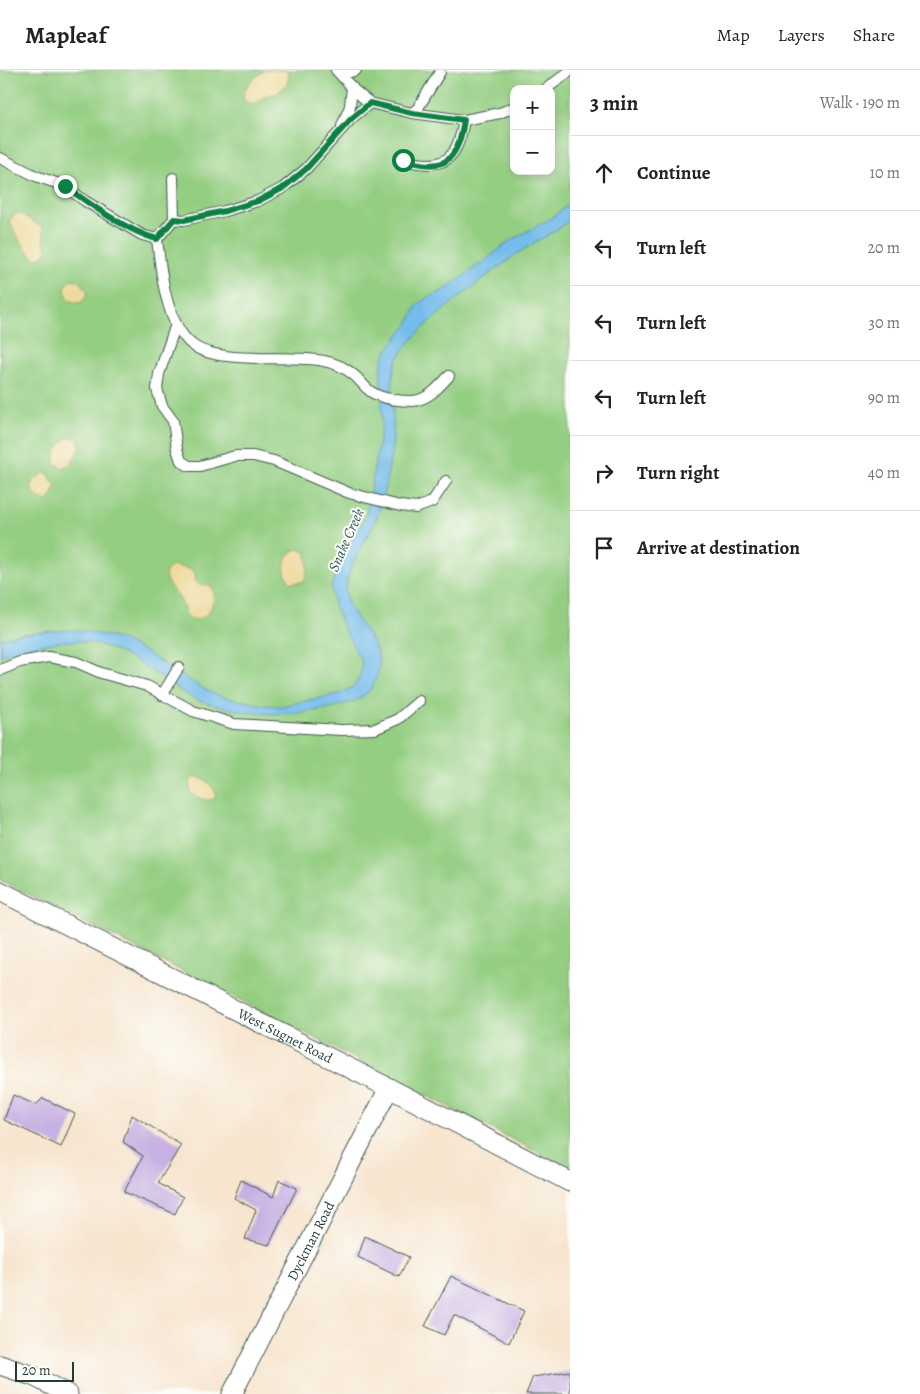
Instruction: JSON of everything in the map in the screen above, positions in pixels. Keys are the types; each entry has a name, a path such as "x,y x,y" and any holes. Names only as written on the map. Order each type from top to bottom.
{"street":[{"name":"West Sugnet Road","path":"0,891 570,1182"},
{"name":"Dyckman Road","path":"232,1394 389,1088"},
{"path":"0,1365 33,1376 68,1394"}],"lane":[{"path":"339,73 356,70"},
{"path":"551,85 570,71"},
{"path":"412,113 418,108 440,72"},
{"path":"339,73 370,103 412,113 464,120 500,113 510,109"},
{"path":"339,131 350,106 352,87"},
{"path":"174,219 184,220 225,211 258,201 283,188 306,169 339,131 370,103"},
{"path":"403,160 427,164 442,164 451,155 461,139 464,120"},
{"path":"0,158 36,176 65,186 142,235 157,239"},
{"path":"173,178 174,219 157,239 163,284 176,324 190,343 212,354 326,361 356,377 364,387 375,394 399,400 413,401 421,399 430,394 449,376"},
{"path":"176,324 159,374 157,389 162,406 173,421 177,449 181,461 189,466 200,466 235,456 253,456 274,461 349,492 400,506 416,508 432,502 446,482"},
{"path":"0,670 20,662 48,657 76,662 101,673 147,686 193,711 234,724 341,730 375,729 398,719 419,701"},
{"path":"162,695 179,666"}],"green space":[{"path":"0,70 570,70 570,1169 260,1010 0,880"}],"sand":[{"path":"265,70 288,70 287,84 276,94 264,96 257,103 247,103 243,98 245,89"},
{"path":"16,213 21,214 43,228 44,243 48,250 42,257 36,259 16,234 10,220"},
{"path":"73,279 80,281 88,292 80,303 71,301 65,289 69,281"},
{"path":"68,437 77,438 81,447 71,464 63,468 55,463 55,456 62,442"},
{"path":"44,473 50,475 52,482 56,485 53,495 47,501 37,496 31,486 34,480"},
{"path":"298,549 306,554 307,572 302,582 291,583 286,574 286,559 293,551"},
{"path":"173,566 190,569 196,575 195,580 199,584 211,586 214,596 213,603 203,618 193,619 187,616 181,601 168,584 166,574"},
{"path":"196,777 203,779 211,786 216,795 214,799 202,799 191,793 190,781"}],"water":[{"path":"570,203 570,220 518,253 457,299 420,331 397,360 392,387 393,437 383,496 379,513 353,561 346,588 349,605 374,645 378,656 379,668 375,681 370,690 363,696 346,704 312,711 278,714 245,712 195,699 121,653 90,643 54,642 0,655 0,639 19,634 77,630 122,640 144,651 192,682 224,697 264,705 282,706 339,694 351,688 357,683 361,673 362,662 344,629 334,605 331,587 342,554 366,517 382,423 381,370 383,358 408,324 417,305 443,291 508,242 553,217"}],"building":[{"path":"13,1095 36,1105 43,1098 75,1114 61,1147 4,1120"},
{"path":"132,1115 181,1145 158,1183 183,1197 175,1214 124,1192 143,1156 123,1142"},
{"path":"241,1180 273,1197 279,1180 297,1188 269,1245 245,1239 256,1210 234,1198"},
{"path":"365,1236 409,1257 399,1277 358,1257"},
{"path":"451,1276 524,1311 509,1343 454,1315 444,1335 425,1326"},
{"path":"570,1371 570,1394 526,1394 533,1377"}],"route":[{"path":"65,186 142,235 157,239 174,219 184,220 225,211 258,201 283,188 306,169 351,119 370,103 412,113 464,120 461,139 457,147 442,164 413,163 403,160"}],"water label":[{"name":"Snake Creek","path":"346,540"}]}
